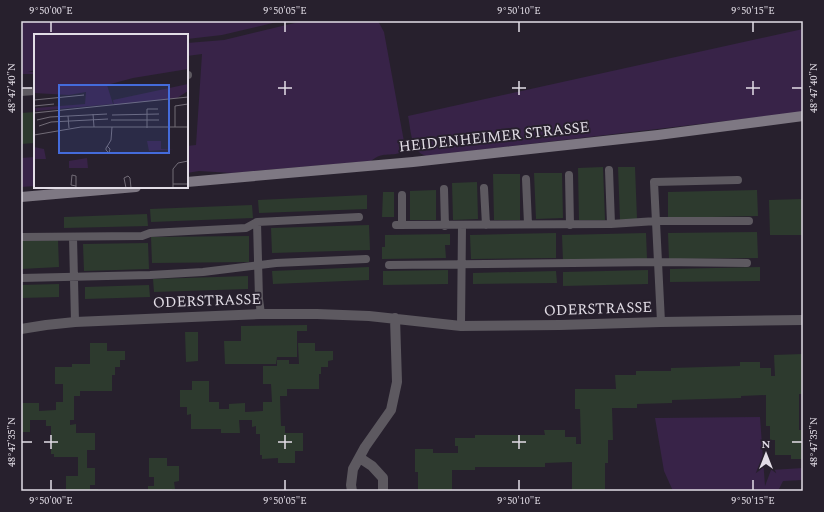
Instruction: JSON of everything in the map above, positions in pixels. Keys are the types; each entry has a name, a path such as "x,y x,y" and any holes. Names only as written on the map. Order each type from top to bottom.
{"street":[{"name":"HEIDENHEIMER STRASSE","path":"188,182 421,161 658,135 803,116"},
{"path":"21,197 124,188"},
{"name":"ODERSTRASSE","path":"21,329 75,322 261,314 317,314 395,318 461,326 803,320"},
{"path":"352,491 351,485 353,469 365,447 391,410 397,382 395,318"},
{"path":"360,458 372,466 383,478 383,491"}],"lane":[{"path":"21,92 34,90"},
{"path":"609,170 611,224"},
{"path":"569,175 570,225"},
{"path":"526,179 528,224"},
{"path":"661,322 654,182 738,180"},
{"path":"484,188 486,225"},
{"path":"444,189 445,226"},
{"path":"402,195 399,225 570,225 656,221 749,221"},
{"path":"21,237 142,236 150,233 246,228 257,222 359,217"},
{"path":"257,222 259,299 261,314"},
{"path":"461,326 462,226"},
{"path":"73,237 75,322"},
{"path":"21,278 150,275 203,272 276,263 366,259"},
{"path":"388,265 659,262 747,263"}],"shaded area":[{"path":"21,21 281,21 222,35 188,39 188,34 34,34 34,70 28,72 34,72 34,74 21,74"},
{"path":"303,21 378,21 384,32 405,147 404,151 396,154 380,156 371,161 232,173 199,171 188,173 188,146 196,145 202,54 188,56 188,43 224,40"},
{"path":"803,29 803,112 426,156 417,149 412,139 408,116"},
{"path":"34,157 34,186 21,187 21,158"},
{"path":"760,417 765,486 771,470 803,468 803,480 783,481 778,491 673,491 664,471 655,418"}],"building":[{"path":"34,112 34,143 21,144 21,113"},
{"path":"603,167 605,220 579,220 578,168"},
{"path":"618,167 635,167 637,219 620,220"},
{"path":"534,173 562,173 563,218 536,219"},
{"path":"493,174 520,174 520,220 494,220"},
{"path":"477,182 478,219 453,220 452,183"},
{"path":"436,190 436,220 410,220 410,191"},
{"path":"757,190 758,216 668,218 668,192"},
{"path":"383,192 394,192 394,217 382,217"},
{"path":"367,195 367,209 259,213 258,200"},
{"path":"803,199 803,235 770,235 769,200"},
{"path":"252,205 253,218 151,222 150,209"},
{"path":"147,214 148,226 64,228 64,217"},
{"path":"369,225 370,250 272,253 271,228"},
{"path":"757,232 758,258 669,259 668,233"},
{"path":"556,233 556,258 471,259 470,235"},
{"path":"646,233 647,259 563,261 562,235"},
{"path":"450,234 450,245 445,245 446,258 382,259 382,247 385,247 385,235"},
{"path":"249,236 249,262 152,263 151,237"},
{"path":"58,240 59,267 21,269 21,241"},
{"path":"148,243 149,269 84,271 83,244"},
{"path":"369,267 369,280 273,284 272,271"},
{"path":"760,267 760,281 670,282 670,269"},
{"path":"448,270 448,284 383,285 383,271"},
{"path":"648,270 648,284 563,286 563,272"},
{"path":"556,271 557,283 473,284 473,273"},
{"path":"248,276 248,289 154,292 153,279"},
{"path":"59,284 59,297 21,298 21,285"},
{"path":"149,285 150,297 85,299 85,287"},
{"path":"307,325 307,331 297,331 297,357 277,357 276,364 225,364 224,341 241,341 241,326"},
{"path":"185,332 198,332 198,361 186,362"},
{"path":"90,343 107,343 107,351 125,351 125,360 120,360 120,367 115,367 115,375 112,375 112,391 80,391 80,396 74,396 74,420 70,420 70,425 76,424 76,433 95,433 95,450 87,450 87,468 95,468 95,485 90,485 90,489 98,489 98,491 66,491 66,476 78,476 78,457 54,457 54,454 51,454 51,426 46,426 46,420 30,420 30,432 21,432 21,403 39,403 39,411 56,410 56,402 63,402 63,384 55,384 55,367 72,367 72,364 90,364"},
{"path":"298,343 315,343 315,351 333,351 333,360 328,361 328,367 321,367 321,374 319,374 319,389 287,389 287,396 280,396 281,426 285,426 285,433 303,433 303,451 295,451 295,463 278,463 278,458 262,459 262,455 260,455 260,434 256,434 256,426 252,427 252,420 239,420 240,433 221,433 221,429 191,429 191,414 187,415 187,407 180,407 180,390 192,390 192,381 209,381 209,402 219,402 219,409 229,409 229,404 245,403 245,412 263,411 263,402 272,402 271,384 263,384 263,366 277,366 277,360 289,360 289,364 299,364"},
{"path":"803,354 802,394 799,394 799,430 803,430 803,459 791,459 791,455 775,455 775,440 770,440 770,426 766,426 766,395 741,396 741,398 672,400 672,403 637,404 637,408 612,408 613,440 608,440 608,463 605,463 605,491 572,491 572,462 545,463 545,467 475,467 475,470 452,470 452,491 418,491 418,472 415,472 415,449 433,449 433,453 458,453 458,446 455,446 455,438 475,438 475,435 545,435 544,430 565,430 565,437 576,437 576,444 581,444 580,409 575,409 575,389 616,389 615,375 636,375 636,371 671,371 671,368 740,366 740,362 760,362 760,368 771,368 771,376 775,376 774,355"},
{"path":"149,458 167,458 167,466 179,466 179,481 174,482 175,489 172,489 172,491 148,491 148,486 154,486 154,477 149,477"}]}
